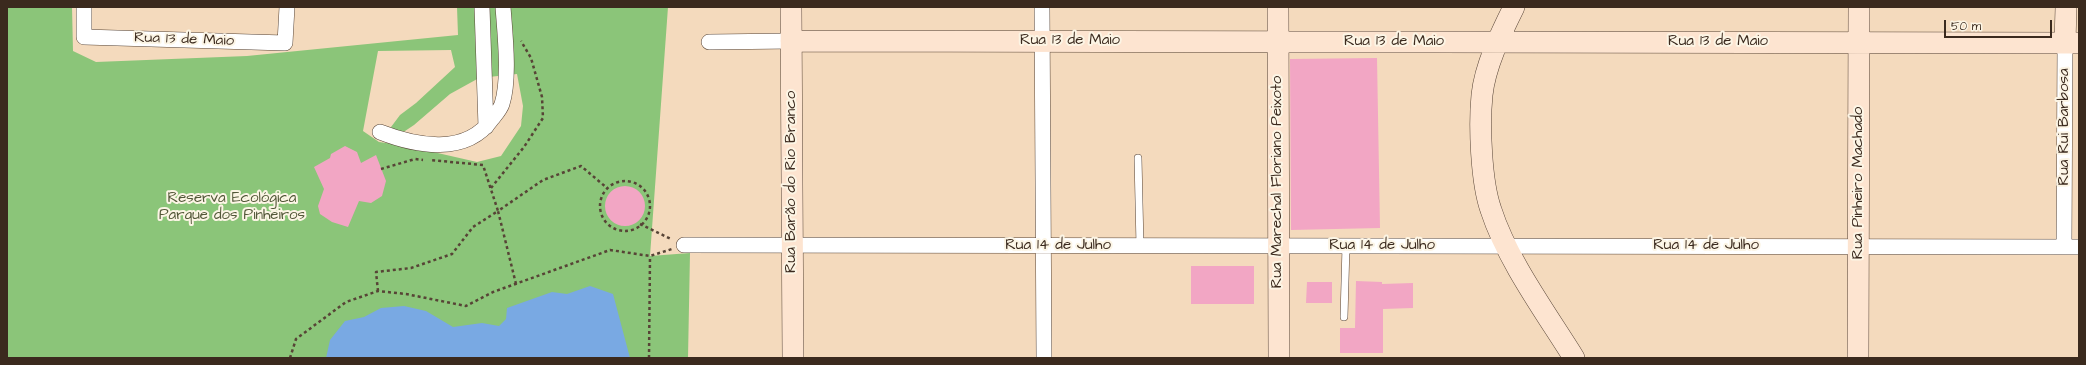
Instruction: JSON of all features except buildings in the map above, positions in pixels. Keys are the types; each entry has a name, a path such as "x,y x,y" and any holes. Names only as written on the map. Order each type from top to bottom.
{"street":[{"name":"Rua 13 de Maio","path":"84,7 84,36 285,42 287,7"},
{"path":"482,7 486,127"},
{"path":"380,132 402,141 436,145 456,143 474,136 486,127 502,106 506,85 504,7"},
{"name":"Rua Barão do Rio Branco","path":"791,7 793,358"},
{"path":"1042,7 1044,358"},
{"name":"Rua Marechal Floriano Peixoto","path":"1278,7 1279,358"},
{"path":"1514,7 1497,42 1482,94 1482,158 1490,209 1506,246 1574,358"},
{"name":"Rua Pinheiro Machado","path":"1858,358 1859,7"},
{"name":"Rua Rui Barbosa","path":"2066,7 2072,43 2072,247"},
{"name":"Rua 13 de Maio","path":"709,42 1042,41 2072,43"},
{"name":"Rua 14 de Julho","path":"684,245 2072,247"}],"lane":[{"path":"1138,158 1140,246"},
{"path":"1344,317 1346,246"}],"path":[{"path":"491,188 524,148 543,118 542,97 531,58 519,38"},
{"path":"381,169 415,159 483,165 498,211 516,284"},
{"path":"378,291 376,272 410,268 452,254 473,227 543,180 581,166 607,188"},
{"path":"622,180 639,185 650,199 648,216 636,229 619,231 604,221 600,204 607,188 622,180"},
{"path":"640,224 684,245"},
{"path":"290,358 296,339 346,302 378,291 406,294 466,306 493,292 610,250 650,256 684,245"},
{"path":"649,358 650,256"}],"green space":[{"name":"Reserva Ecológica Parque dos Pinheiros","path":"7,7 72,7 73,51 96,62 247,56 458,35 457,7 668,7 650,256 690,253 688,358 7,358","holes":["451,50 455,67 416,103 400,115 391,127 399,135 414,125 450,94 479,78 517,74 523,106 521,126 501,156 477,162 407,146 379,142 363,131 378,51"]}],"water":[{"path":"590,286 613,294 630,358 326,358 330,340 345,321 364,317 381,308 404,306 426,311 453,327 482,323 499,326 506,319 507,308 552,292 567,294"}]}
